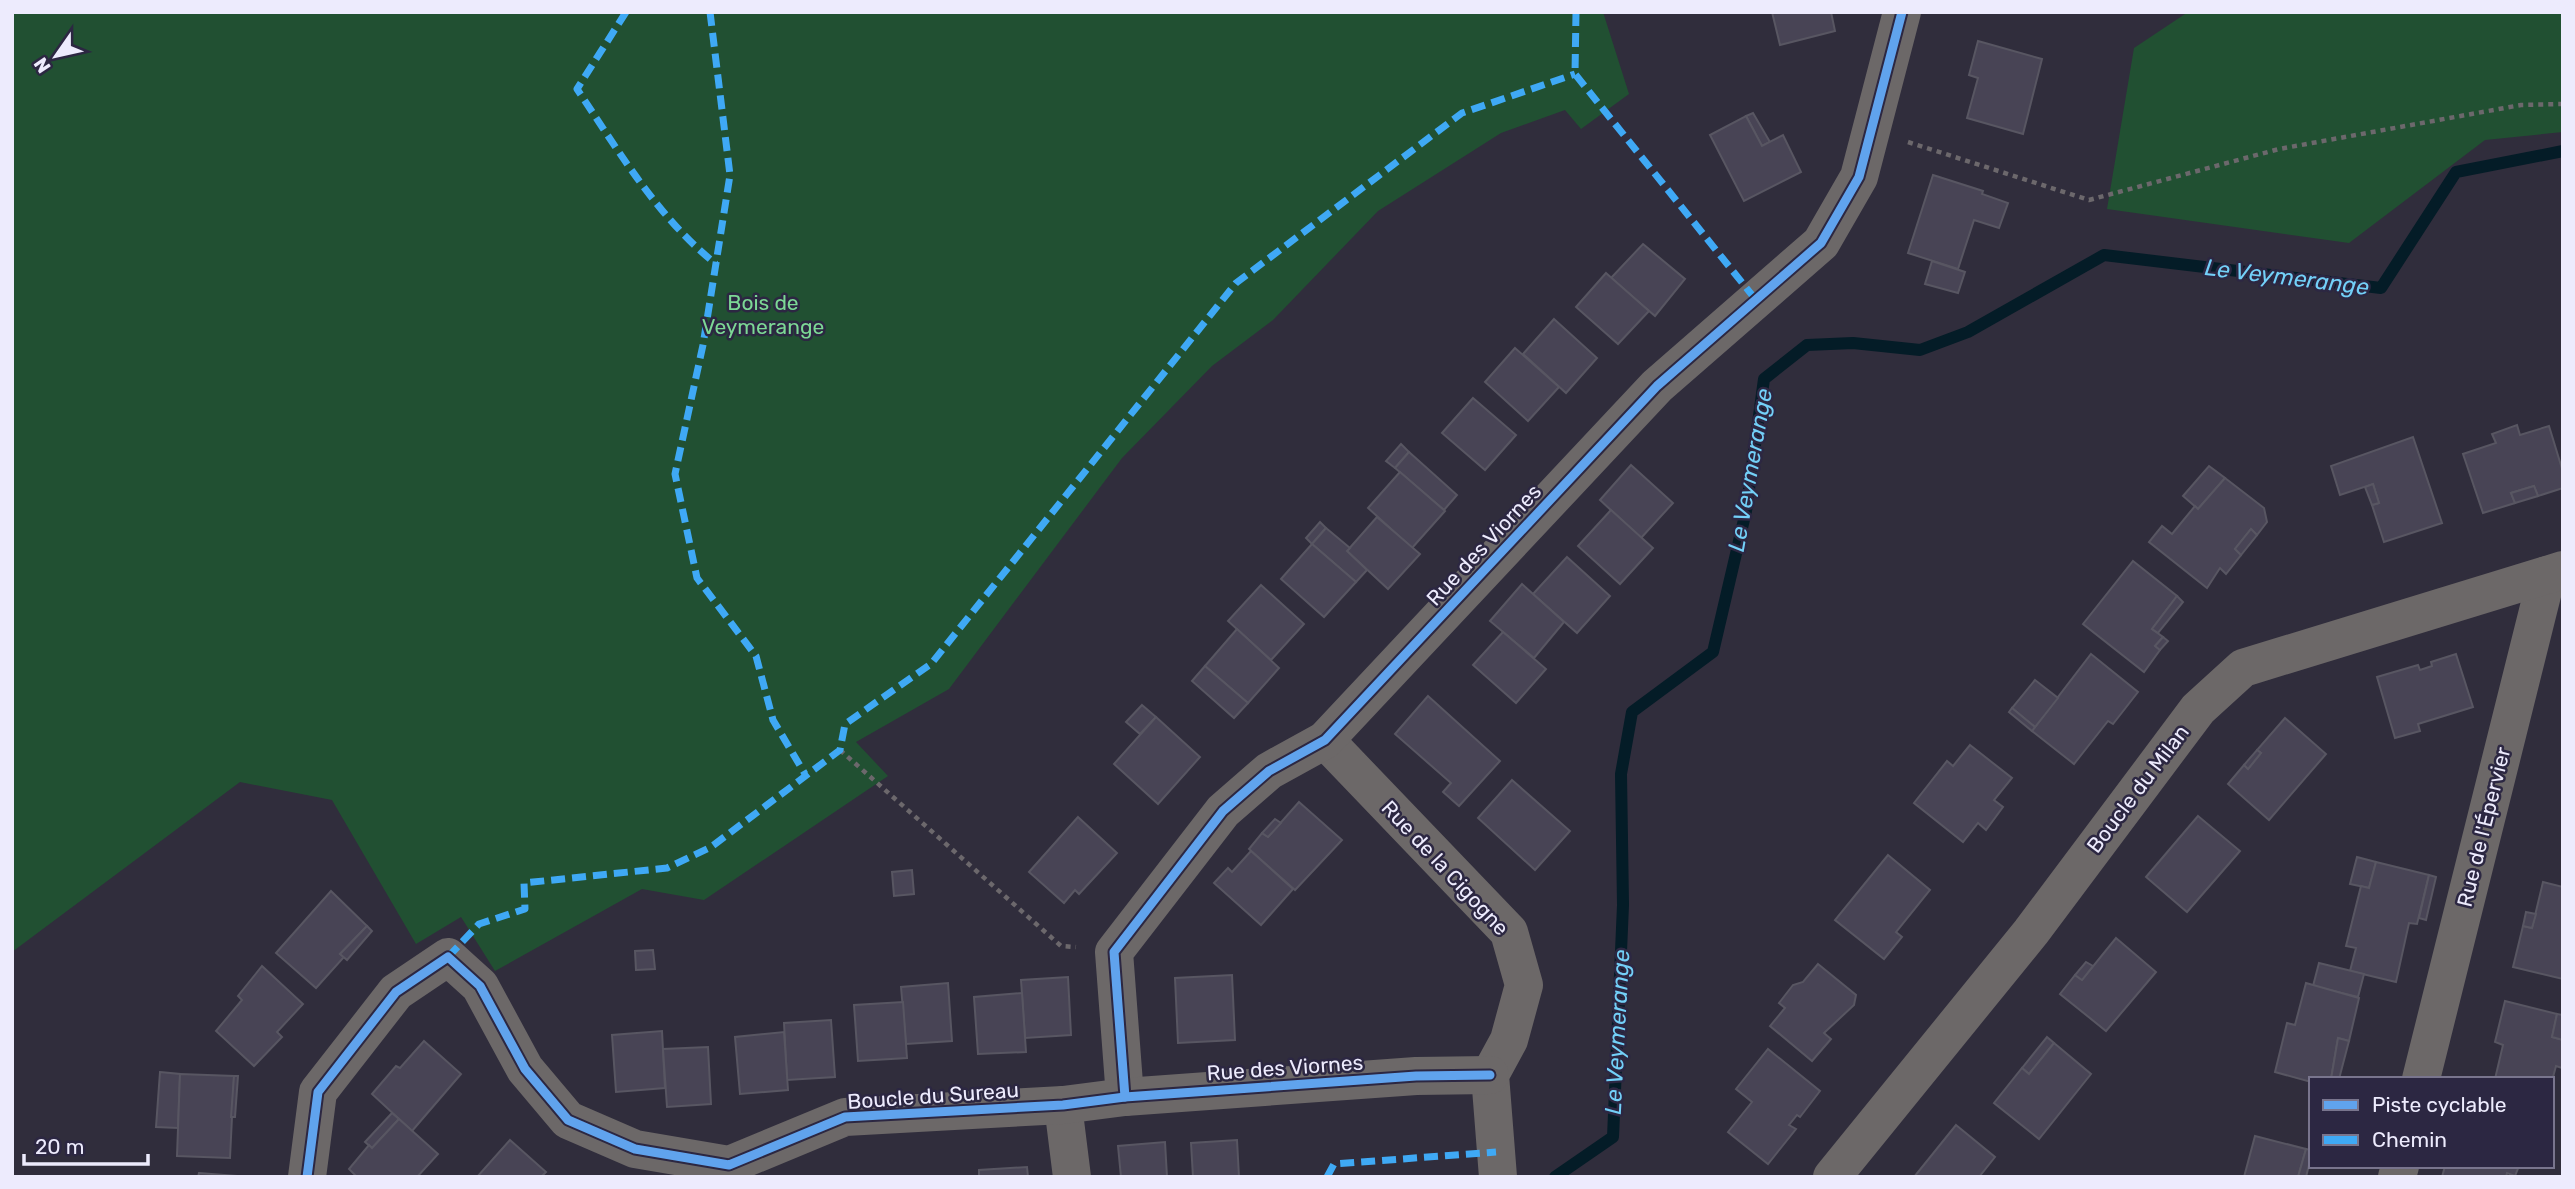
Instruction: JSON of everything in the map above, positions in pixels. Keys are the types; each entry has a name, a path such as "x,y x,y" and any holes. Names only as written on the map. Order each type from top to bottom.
{"street":[{"name":"Rue des Viornes","path":"1114,952 1223,811 1269,771 1325,740 1657,386 1821,243 1859,177 1902,12"},
{"name":"Rue de l'Épervier","path":"2422,1077 2555,573"},
{"name":"Boucle du Milan","path":"1832,1177 2031,932 2198,709 2243,668 2555,573"},
{"name":"Rue de la Cigogne","path":"1325,740 1509,932 1524,985 1508,1040 1490,1075"},
{"path":"1114,952 1125,1097"},
{"name":"Boucle du Sureau","path":"307,1177 318,1092 396,992 448,957 480,986 525,1069 568,1119 635,1149 728,1171 845,1117 1063,1105"},
{"name":"Rue des Viornes","path":"1063,1105 1125,1097 1416,1076 1490,1075"},
{"path":"1490,1075 1497,1164"},
{"path":"1063,1105 1072,1177"}],"path":[{"path":"1871,130 2089,200 2279,149 2521,105 2563,104"},
{"path":"840,750 1061,946 1114,952"}],"green space":[{"name":"Bois de Veymerange","path":"12,12 1603,12 1629,94 1581,129 1565,110 1501,133 1378,211 1273,320 1212,366 1122,458 949,689 856,742 888,776 704,900 642,889 495,971 461,917 416,944 332,800 240,782 12,952"},
{"path":"2188,12 2563,12 2563,132 2485,140 2349,243 2107,209 2134,48"}],"building":[{"path":"1772,12 1831,12 1835,31 1780,45"},
{"path":"1978,41 2042,59 2023,134 1967,118 1978,78 1969,75"},
{"path":"1753,113 1770,142 1762,146 1746,116"},
{"path":"1746,116 1762,146 1783,135 1801,172 1744,201 1710,135"},
{"path":"1933,175 1983,191 1982,194 2008,203 1999,228 1974,220 1958,269 1908,253"},
{"path":"1643,244 1685,279 1655,316 1611,278"},
{"path":"1932,261 1965,272 1958,293 1925,284"},
{"path":"1606,273 1649,311 1618,344 1576,307"},
{"path":"1554,319 1597,358 1566,393 1523,354"},
{"path":"1515,348 1559,387 1528,421 1485,382"},
{"path":"1473,398 1516,435 1485,470 1442,433"},
{"path":"2517,425 2520,435 2549,426 2563,472 2563,488 2538,496 2534,486 2511,493 2515,503 2483,513 2463,454 2496,443 2492,434"},
{"path":"2413,437 2442,523 2384,542 2372,505 2379,503 2373,484 2340,495 2331,466"},
{"path":"1401,444 1409,452 1395,468 1386,461"},
{"path":"1409,452 1457,495 1444,510 1395,468"},
{"path":"1631,465 1673,503 1641,538 1600,500"},
{"path":"2209,466 2225,478 2198,509 2183,496"},
{"path":"1400,472 1445,511 1412,548 1368,508"},
{"path":"2225,478 2264,508 2267,522 2257,535 2251,529 2235,549 2241,555 2226,574 2220,568 2207,588 2149,542 2162,526 2172,534 2195,506 2198,509"},
{"path":"2373,484 2379,503 2372,505 2365,487"},
{"path":"2534,486 2538,496 2515,503 2511,493"},
{"path":"1611,510 1653,548 1620,584 1578,546"},
{"path":"1377,517 1420,554 1388,589 1347,551"},
{"path":"1320,522 1326,528 1312,544 1306,538"},
{"path":"1326,528 1350,548 1347,551 1367,570 1356,582 1312,544"},
{"path":"2251,529 2257,535 2241,555 2235,549"},
{"path":"1312,544 1356,582 1324,617 1281,579"},
{"path":"1567,557 1610,596 1577,633 1533,594"},
{"path":"2133,561 2177,596 2152,629 2163,637 2155,646 2160,650 2144,672 2083,624"},
{"path":"1522,584 1564,622 1534,658 1490,621"},
{"path":"1261,585 1304,624 1271,660 1228,621"},
{"path":"2177,596 2183,602 2158,633 2152,629"},
{"path":"1237,629 1279,668 1248,703 1205,666"},
{"path":"1503,632 1546,669 1516,703 1473,665"},
{"path":"2163,637 2168,641 2160,650 2155,646"},
{"path":"2091,654 2138,692 2113,724 2108,721 2074,764 2032,731"},
{"path":"2456,654 2473,707 2418,724 2420,731 2395,738 2377,677 2418,665 2420,670 2432,666 2431,662"},
{"path":"1205,666 1248,703 1234,718 1192,681"},
{"path":"2035,680 2058,698 2035,727 2012,708"},
{"path":"1428,696 1500,761 1459,806 1443,792 1451,783 1395,734"},
{"path":"1142,705 1156,717 1140,734 1126,722"},
{"path":"2012,708 2035,727 2032,731 2009,712"},
{"path":"1156,717 1200,757 1158,804 1114,764"},
{"path":"2285,718 2326,754 2269,820 2228,784 2244,765 2248,769 2261,753 2257,750"},
{"path":"1970,745 2012,778 1994,800 2003,807 1986,830 1978,823 1963,842 1914,803 1947,761 1953,766"},
{"path":"2257,750 2261,753 2248,769 2244,765"},
{"path":"1512,780 1570,831 1535,870 1478,818"},
{"path":"1299,802 1342,840 1295,890 1249,849 1262,833 1268,837"},
{"path":"2198,816 2240,851 2187,912 2146,877"},
{"path":"1078,817 1117,853 1079,894 1075,890 1064,903 1029,872"},
{"path":"1275,819 1281,823 1268,837 1262,833"},
{"path":"1251,851 1293,889 1261,925 1214,883 1228,868 1232,872"},
{"path":"1888,855 1930,890 1896,932 1902,937 1884,959 1835,920"},
{"path":"2357,857 2376,862 2369,888 2350,884"},
{"path":"2376,862 2429,875 2417,924 2409,923 2396,982 2350,971 2356,948 2346,946 2361,886 2369,888"},
{"path":"912,870 914,894 894,896 892,872"},
{"path":"2429,875 2436,877 2426,920 2419,918"},
{"path":"2543,882 2563,887 2563,979 2513,967 2523,926 2532,928"},
{"path":"331,891 367,926 340,954 344,957 316,988 276,953"},
{"path":"2526,912 2536,914 2532,928 2523,926"},
{"path":"367,926 372,931 347,960 340,954"},
{"path":"2116,938 2156,972 2106,1031 2060,994 2075,975 2082,980"},
{"path":"653,950 655,969 636,970 635,951"},
{"path":"2086,962 2093,966 2082,980 2075,975"},
{"path":"2319,963 2364,974 2358,997 2313,986"},
{"path":"1818,964 1856,995 1854,1005 1824,1033 1831,1039 1812,1061 1770,1026 1785,1008 1779,1003 1793,985 1803,982"},
{"path":"262,966 303,1004 277,1032 282,1037 254,1066 216,1031 242,1000 238,996"},
{"path":"1232,975 1235,1040 1178,1043 1175,978"},
{"path":"1068,977 1071,1035 1025,1038 1021,980"},
{"path":"948,983 952,1041 906,1044 901,987"},
{"path":"2306,983 2359,998 2349,1041 2338,1038 2331,1077 2309,1077 2309,1081 2275,1072 2287,1023 2295,1025"},
{"path":"1022,993 1026,1052 978,1054 974,997"},
{"path":"2505,1001 2557,1014 2552,1037 2563,1040 2562,1068 2556,1066 2553,1077 2495,1077 2503,1045 2495,1042"},
{"path":"903,1002 907,1058 858,1061 854,1005"},
{"path":"2557,1014 2563,1015 2563,1040 2552,1037"},
{"path":"831,1020 835,1077 787,1080 784,1023"},
{"path":"662,1031 665,1088 616,1092 612,1035"},
{"path":"784,1032 788,1090 740,1094 735,1037"},
{"path":"2047,1037 2054,1043 2029,1074 2022,1068"},
{"path":"2338,1038 2349,1041 2340,1077 2331,1077"},
{"path":"424,1041 461,1074 412,1131 372,1094 396,1066 400,1068"},
{"path":"2054,1043 2091,1074 2039,1139 1994,1103 2022,1068 2029,1074"},
{"path":"708,1047 711,1104 667,1107 663,1049"},
{"path":"1768,1049 1820,1091 1800,1117 1797,1115 1789,1125 1796,1129 1768,1164 1728,1132 1752,1102 1736,1089"},
{"path":"160,1072 180,1074 178,1128 156,1127"},
{"path":"180,1074 234,1076 230,1158 177,1156"},
{"path":"234,1076 238,1076 235,1117 231,1117"},
{"path":"392,1113 399,1119 372,1148 365,1142"},
{"path":"399,1119 438,1154 417,1177 357,1177 349,1169 369,1145 372,1148"},
{"path":"1956,1125 1995,1157 1979,1177 1914,1177"},
{"path":"2255,1136 2306,1149 2298,1177 2244,1177"},
{"path":"510,1140 546,1172 541,1177 477,1177"},
{"path":"1237,1140 1239,1177 1193,1177 1191,1143"},
{"path":"1165,1142 1167,1177 1121,1177 1118,1146"},
{"path":"2306,1149 2309,1150 2306,1177 2298,1177"},
{"path":"1027,1167 1028,1177 979,1177 979,1170"},
{"path":"2444,1168 2518,1168 2515,1176 2507,1173 2506,1177 2442,1177"},
{"path":"199,1173 250,1177 198,1177"}],"waterway":[{"name":"Le Veymerange","path":"1555,1177 1613,1137 1623,905 1621,774 1632,712 1713,652 1746,511 1764,379 1807,345 1853,343 1920,350 1968,332 2104,255 2381,288 2456,172 2563,151"}],"marked path":[{"path":"626,12 577,89 657,204 695,246 716,264"},
{"path":"710,12 730,175 703,345 675,474 697,578 756,656 773,720 805,774"},
{"path":"1576,12 1575,74 1756,300"},
{"path":"448,957 479,924 525,909 524,883 667,868 711,847 840,750 845,724 931,664 1236,283 1462,113 1575,74"},
{"path":"1327,1177 1334,1164 1496,1152"}],"cycle path":[{"path":"1125,1097 1114,952 1223,811 1269,771 1325,740 1657,386 1821,243 1859,177 1902,12"},
{"path":"307,1177 318,1092 396,992 448,957 480,986 525,1069 568,1120 635,1149 729,1165 845,1117 1063,1105 1125,1097 1416,1076 1490,1075"}]}
